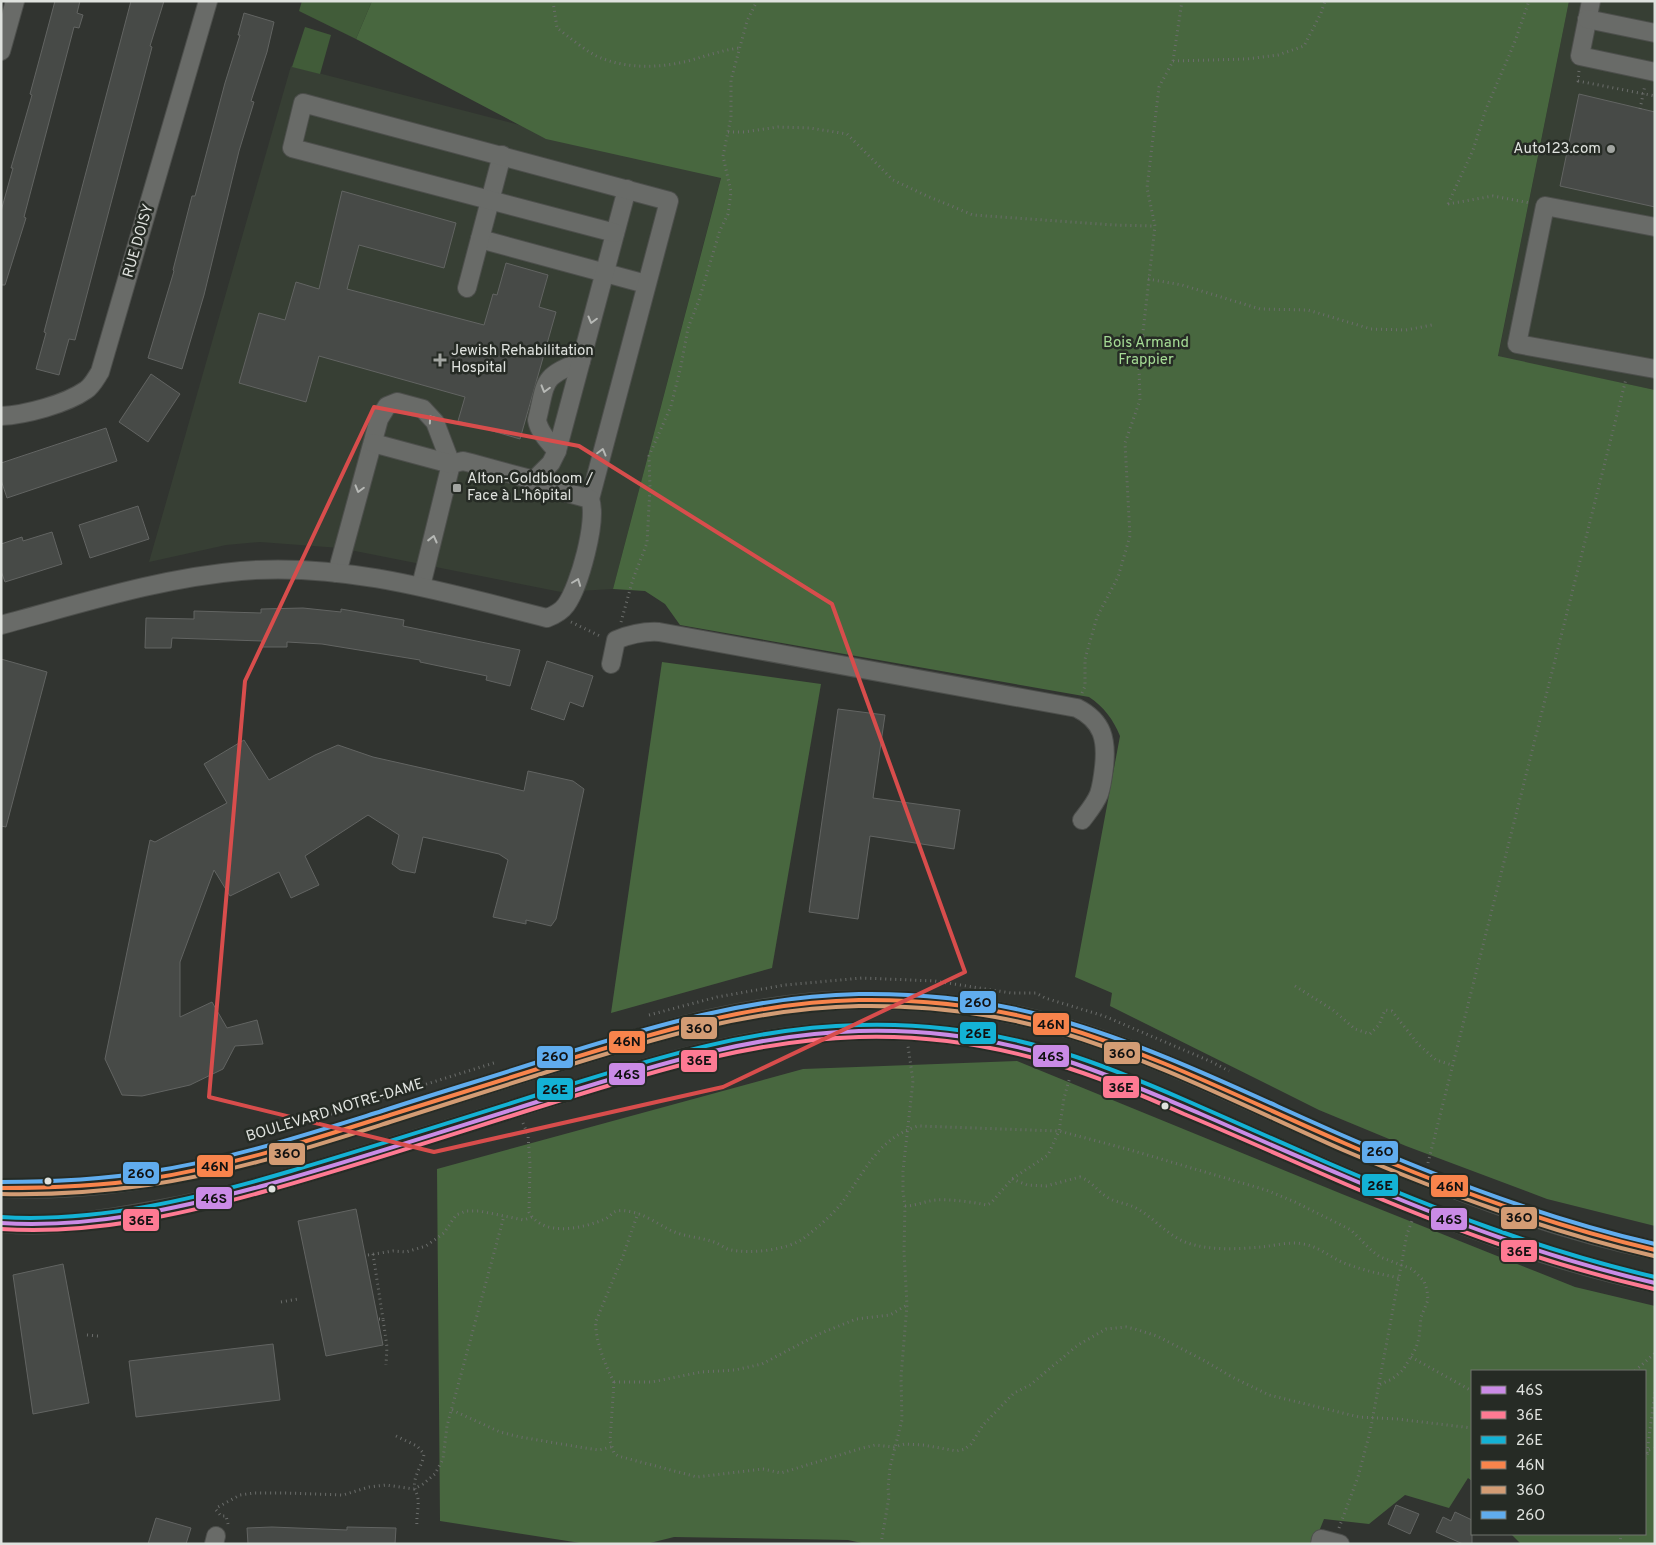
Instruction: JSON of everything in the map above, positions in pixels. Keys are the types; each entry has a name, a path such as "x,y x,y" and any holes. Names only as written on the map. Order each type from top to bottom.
{"street":[{"path":"1,51 15,1"},
{"name":"RUE DOISY","path":"1,416 18,415 68,400 87,390 100,372 208,1"},
{"path":"1591,1 1580,56 1655,72"},
{"path":"1587,19 1655,33"},
{"path":"1,625 147,586 200,576 260,570 337,573 422,586 553,615 571,597 578,580 592,519 590,499 669,201 303,103 292,148 615,233"},
{"path":"467,288 502,155"},
{"path":"534,480 551,463 557,451 627,189"},
{"path":"1655,227 1545,206 1517,344 1655,369"},
{"path":"480,239 646,284"},
{"path":"557,451 537,424 545,386 551,376 581,361"},
{"path":"337,573 379,419 384,409 392,403 401,402 423,409 432,416 440,432 451,464 422,586"},
{"path":"373,442 451,464 463,461 534,480 542,486 590,499"},
{"path":"611,664 616,640 633,633 659,632 1077,708 1094,720 1101,730 1106,750 1100,792 1082,820"},
{"name":"BOULEVARD NOTRE-DAME","path":"1,1188 56,1188 113,1184 174,1175 296,1145 635,1038 709,1018 792,1004 839,1000 900,1000 978,1009 1068,1028 1168,1066 1471,1196 1567,1229 1655,1250"},
{"path":"1,1223 45,1224 78,1221 136,1214 212,1199 303,1175 693,1054 732,1045 795,1034 882,1031 920,1032 988,1041 1081,1065 1161,1097 1417,1208 1553,1256 1655,1283"},
{"path":"1321,1541 1339,1537"}],"path":[{"path":"553,615 599,636 616,640 633,579 647,543 650,488 649,456 671,406 688,328 699,300 720,230 728,214 731,192 723,156 731,117 731,80 747,21 757,1"},
{"path":"1077,708 1085,686 1085,659 1096,618 1118,577 1130,536 1125,443 1140,400 1139,367 1155,226 1146,188 1159,87 1173,61 1182,1"},
{"path":"1173,61 1254,58 1278,55 1304,46 1325,1"},
{"path":"1529,1 1514,44 1486,109 1473,150 1448,204 1493,196 1545,206"},
{"path":"552,2 556,28 599,58 614,62 665,66 727,49 740,48"},
{"path":"1580,70 1578,82 1655,96"},
{"path":"1640,109 1644,88"},
{"path":"728,132 744,132 778,127 810,128 847,134 893,180 972,215 1155,226"},
{"path":"1148,279 1182,285 1260,309 1308,310 1371,329 1406,330 1432,325"},
{"path":"1428,1163 1629,364"},
{"path":"935,981 1011,993 1036,993 1045,998 1104,1016 1212,1062 1236,1075"},
{"path":"1295,986 1333,1010 1355,1029 1370,1034 1379,1025 1385,1010 1392,1011 1418,1044 1436,1060 1452,1065"},
{"path":"881,1544 889,1497 888,1488 894,1447 902,1420 901,1377 907,1305 903,1171 913,1081 908,1048 909,1043"},
{"name":"BOULEVARD NOTRE-DAME","path":"300,1123 502,1061"},
{"path":"905,1206 913,1206 935,1200 987,1205 991,1203 1012,1179 1048,1155 1059,1131 1064,1098 1071,1074"},
{"path":"520,1118 527,1129 528,1135 531,1179 528,1206 532,1217 548,1227 564,1229 607,1218 615,1211 623,1210 638,1213 672,1231 713,1242 729,1250 751,1252 788,1246 803,1239 829,1217 879,1150 892,1138 909,1128 918,1126 942,1125 1059,1131 1127,1148 1266,1190 1351,1230 1380,1257 1412,1269 1424,1281 1428,1300 1421,1317 1419,1338 1411,1357 1397,1376 1387,1383 1379,1385"},
{"path":"1420,1160 1433,1166"},
{"path":"1012,1179 1027,1185 1046,1186 1076,1178 1084,1179 1114,1202 1133,1206 1144,1212 1171,1235 1199,1246 1230,1248 1290,1243 1302,1244 1314,1247 1360,1269 1399,1278"},
{"path":"386,1365 387,1347 370,1254 393,1251 406,1252 426,1246 444,1233 451,1221 460,1212 479,1211 524,1220 532,1217"},
{"path":"638,1213 623,1256 596,1321 595,1328 600,1348 614,1382 611,1447 618,1456 696,1477 763,1469 781,1473 859,1448 875,1445 894,1447 905,1444 923,1445 956,1451 965,1448 971,1444 980,1428 989,1418 1014,1394 1030,1385 1078,1345 1094,1335 1106,1329 1120,1328 1135,1328 1157,1336 1269,1395 1359,1417 1471,1428"},
{"path":"215,1540 224,1533 228,1523 226,1516 218,1514 216,1510 240,1495 286,1493 343,1496 369,1487 386,1485 414,1489 424,1484 435,1474 443,1459 452,1410 504,1216"},
{"path":"1339,1537 1358,1476 1373,1418 1407,1234 1413,1220"},
{"path":"281,1302 298,1299"},
{"path":"614,1382 652,1382 701,1372 735,1370 762,1364 819,1334 856,1319 890,1315 907,1305"},
{"path":"87,1335 98,1336"},
{"path":"1636,1370 1655,1353"},
{"path":"1411,1357 1471,1390"},
{"path":"1646,1456 1655,1391"},
{"path":"452,1410 500,1432 520,1437 599,1450 611,1447"},
{"path":"396,1436 417,1446 424,1454 414,1481 414,1489 418,1498 416,1526"},
{"path":"1647,1453 1655,1448"}],"highlighted area":[{"path":"374,407 579,446 832,604 965,972 723,1087 434,1152 209,1097 245,681"}],"shaded area":[{"path":"1569,1 1655,1 1655,390 1498,357"},
{"name":"Jewish Rehabilitation Hospital","path":"291,66 721,177 613,589 561,592 340,548 260,542 226,545 149,562"}],"green space":[{"path":"302,1 372,1 356,39 299,11"},
{"name":"Bois Armand Frappier","path":"372,1 1569,1 1498,356 1655,390 1655,1226 1547,1199 1406,1146 1319,1110 1110,1006 1112,993 1075,977 1120,736 1108,714 1089,697 680,625 665,604 645,591 613,589 721,178 546,139 356,39"},
{"path":"305,27 331,35 320,74 292,67"},
{"path":"662,662 821,684 772,968 611,1013"},
{"path":"1017,1061 1575,1287 1655,1306 1655,1544 1521,1544 1512,1535 1646,1535 1646,1370 1471,1370 1471,1480 1468,1478 1449,1508 1405,1495 1369,1524 1324,1519 1314,1544 866,1544 848,1540 674,1537 646,1544 587,1544 440,1521 437,1169 803,1069"}],"building":[{"path":"55,1 80,1 77,13 83,15 79,28 74,27 24,217 26,218 5,285 1,285 1,211"},
{"path":"131,1 164,1 150,46 152,47 75,340 69,339 59,375 36,369 46,333 44,332"},
{"path":"244,13 274,22 267,52 251,101 254,102 239,151 204,295 182,369 148,358 174,271 192,196 195,196 225,83 240,35 238,35"},
{"name":"Auto123.com","path":"1579,94 1655,112 1655,207 1560,186"},
{"path":"342,191 456,223 444,268 359,245 347,289 484,325 493,294 497,295 506,263 548,275 539,307 556,312 520,439 458,421 465,397 319,356 306,402 239,383 259,313 285,320 296,282 319,289"},
{"path":"151,374 180,394 148,442 119,422"},
{"path":"106,428 117,461 7,498 1,480 1,463"},
{"path":"138,506 149,539 90,558 79,525"},
{"path":"52,532 62,564 5,582 1,571 1,544 22,537 23,541"},
{"path":"303,608 341,612 341,609 404,620 403,626 520,650 510,686 486,680 487,676 420,662 420,660 322,644 287,642 287,647 262,647 262,641 172,638 171,648 145,648 146,618 194,619 194,611 261,613 261,609"},
{"path":"1,659 47,672 6,827 1,826"},
{"path":"547,661 593,676 583,707 570,702 564,720 531,709"},
{"path":"838,709 885,715 873,798 960,810 954,849 870,836 858,919 809,912"},
{"path":"244,740 269,780 338,745 373,757 524,791 528,771 573,781 584,789 556,919 551,926 526,920 526,924 493,917 508,860 499,854 423,837 415,873 400,870 392,864 399,835 368,815 305,856 319,885 291,898 279,872 230,896 214,870 180,962 180,1017 212,1002 227,1028 257,1020 263,1044 235,1046 223,1069 190,1085 142,1096 122,1095 105,1059 150,840 155,842 227,803 204,764"},
{"path":"356,1209 383,1345 326,1356 298,1221"},
{"path":"63,1264 89,1403 33,1414 13,1275"},
{"path":"273,1344 280,1400 136,1417 129,1361"},
{"path":"1396,1505 1419,1514 1410,1534 1388,1524"},
{"path":"1455,1512 1471,1520 1472,1544 1463,1544 1436,1532 1443,1517 1451,1521"},
{"path":"156,1518 191,1528 186,1544 148,1544"},
{"path":"347,1527 396,1528 395,1544 248,1544 247,1528 347,1530"}],"transit line":[{"name":"26O","path":"1,1182 93,1179 148,1172 207,1161 324,1129 547,1059 701,1015 779,1000 819,996 884,994 959,999 1008,1007 1093,1030 1130,1043 1238,1088 1344,1136 1458,1183 1575,1223 1655,1244"},
{"name":"46N","path":"1,1188 57,1187 111,1183 179,1174 301,1143 624,1042 701,1022 740,1013 819,1002 884,1000 959,1005 1008,1013 1056,1025 1166,1064 1344,1143 1458,1190 1575,1229 1655,1250"},
{"name":"36O","path":"1,1194 111,1190 210,1174 301,1150 585,1060 701,1028 740,1019 819,1008 884,1006 958,1011 1008,1019 1093,1043 1165,1070 1343,1150 1457,1196 1574,1235 1654,1256"},
{"name":"26E","path":"1,1217 38,1218 74,1216 111,1212 184,1199 256,1181 630,1066 706,1046 782,1031 820,1027 885,1025 937,1028 988,1035 1039,1046 1080,1058 1156,1087 1328,1163 1449,1213 1570,1254 1655,1277"},
{"name":"46S","path":"1,1223 68,1223 102,1220 168,1209 266,1185 339,1164 630,1073 705,1053 781,1038 820,1033 885,1031 937,1034 988,1041 1064,1060 1201,1114 1308,1161 1459,1223 1575,1262 1655,1283"},
{"name":"36E","path":"1,1229 68,1229 102,1226 201,1208 339,1170 630,1079 705,1059 781,1044 820,1039 884,1037 933,1040 1007,1051 1071,1069 1136,1093 1419,1215 1535,1256 1654,1289"}],"place":[{"name":"Auto123.com","path":"1611,149"},
{"name":"Jewish Rehabilitation Hospital","path":"440,360"},
{"name":"Alton-Goldbloom / Face à L'hôpital","path":"457,488"}]}
